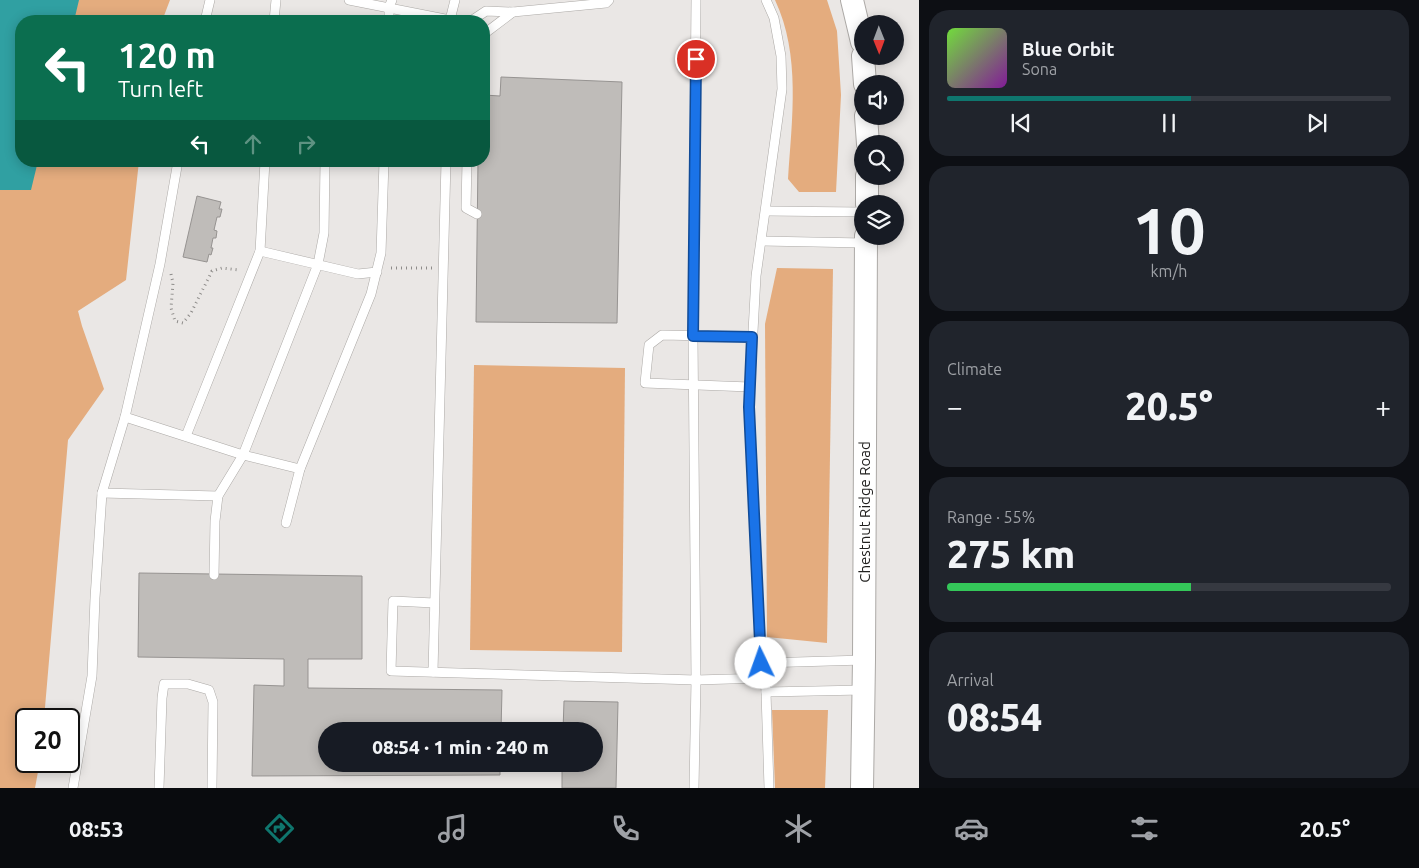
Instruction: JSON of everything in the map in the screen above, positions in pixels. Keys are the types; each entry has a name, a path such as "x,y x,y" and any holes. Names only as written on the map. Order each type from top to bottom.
{"street":[{"path":"852,0 856,15"},
{"name":"Chestnut Ridge Road","path":"862,788 866,245"}],"lane":[{"path":"206,15 210,0"},
{"path":"275,15 276,0"},
{"path":"349,0 391,4 432,15"},
{"path":"451,15 455,0"},
{"path":"480,15 486,11 513,12 585,2 606,3 609,0"},
{"path":"694,788 696,680 693,336 696,0"},
{"path":"766,0 776,28 782,90 756,276 749,407 761,663 766,692 769,788"},
{"path":"490,29 513,12"},
{"path":"73,788 92,676 102,493 125,417 160,264 177,167"},
{"path":"186,436 260,251 265,167"},
{"path":"214,575 215,521 218,496 243,455 318,264 324,233 325,167"},
{"path":"286,523 300,469 371,294 381,253 384,167"},
{"path":"432,672 446,167"},
{"path":"468,167 466,208 477,214"},
{"path":"766,211 854,212"},
{"path":"762,241 854,240"},
{"path":"260,251 358,274 376,274"},
{"path":"750,387 645,383 649,345 662,335 752,337"},
{"path":"125,417 243,455 300,469"},
{"path":"102,493 218,496"},
{"path":"434,603 393,601 391,671 696,680 765,678"},
{"path":"761,663 864,660"},
{"path":"159,788 164,684 188,684 208,690 213,702 212,788"},
{"path":"766,692 863,690"}],"path":[{"path":"166,270 172,275 171,308 175,321 183,322 191,312 212,271 222,268 239,270 253,266"},
{"path":"376,274 388,268 443,269"}],"shaded area":[{"path":"0,0 170,0 164,15 15,15 15,167 138,167 126,280 78,311 104,389 68,440 45,708 15,708 15,773 38,773 35,788 0,788"},
{"path":"775,0 827,0 837,31 841,95 836,192 799,192 788,179 793,88 792,65 789,43"},
{"path":"777,268 833,269 827,643 767,637 765,324"},
{"path":"474,365 625,368 622,652 470,650"},
{"path":"772,710 828,710 825,788 775,788"}],"water":[{"path":"0,0 79,0 75,15 15,15 15,167 37,167 31,190 0,190"}],"building":[{"path":"501,77 622,82 617,323 476,322 478,167 490,167 490,95 500,96"},
{"path":"197,196 221,202 219,209 222,209 220,217 217,217 214,230 217,231 216,238 213,238 211,248 213,248 207,262 183,257"},
{"path":"139,573 362,576 362,659 308,659 308,688 502,690 501,722 318,722 318,772 500,772 500,775 252,776 254,685 284,686 284,659 138,657"},
{"path":"564,701 618,702 616,788 562,788 562,772 603,772 603,722 563,722"}],"route":[{"path":"696,59 693,336 752,337 749,407 761,663"}]}
